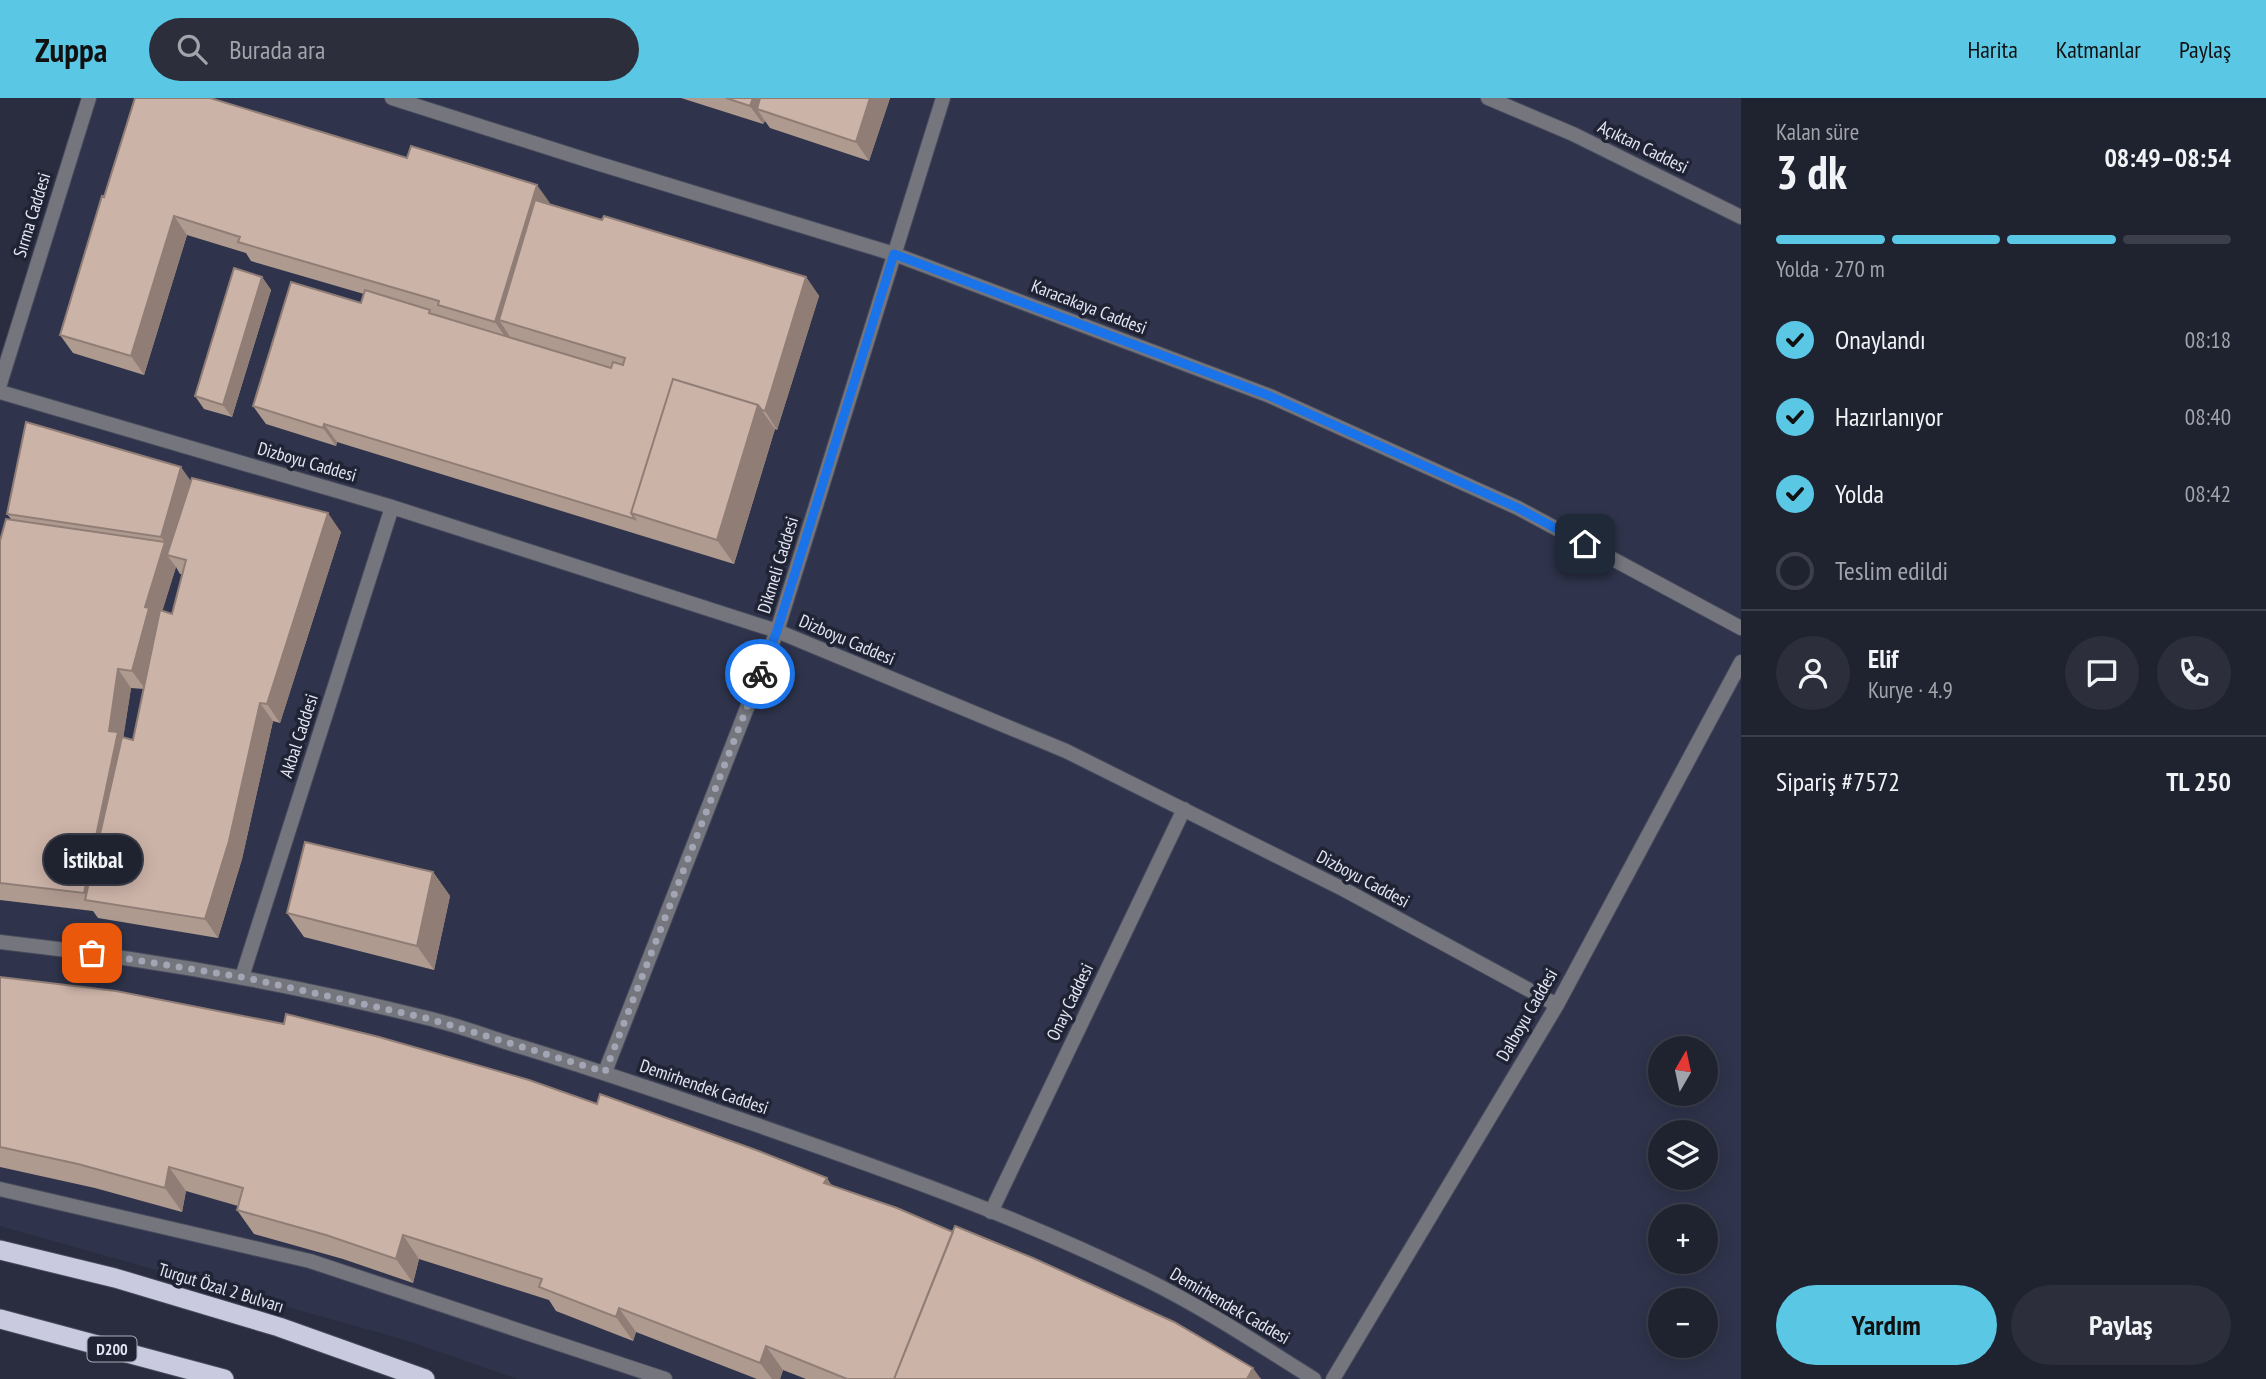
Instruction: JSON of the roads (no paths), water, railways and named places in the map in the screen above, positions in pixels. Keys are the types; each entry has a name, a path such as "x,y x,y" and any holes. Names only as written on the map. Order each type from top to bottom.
{"highway":[{"name":"Turgut Özal 2 Bulvarı","path":"0,1250 115,1278 267,1323 425,1379"},
{"name":"D200","path":"0,1319 224,1379"}],"street":[{"name":"Sırma Caddesi","path":"0,384 89,98"},
{"name":"Karacakaya Caddesi","path":"392,98 894,254 1270,396 1518,508 1741,628"},
{"name":"Dikmeli Caddesi","path":"605,1072 777,631 943,98"},
{"name":"Açıktan Caddesi","path":"1488,98 1573,134 1741,217"},
{"name":"Dizboyu Caddesi","path":"0,392 392,508 777,631 1066,751 1343,889 1557,1005"},
{"name":"Akbal Caddesi","path":"242,977 392,508"},
{"name":"Dalboyu Caddesi","path":"1333,1379 1557,1005 1741,662"},
{"name":"Onay Caddesi","path":"990,1212 1184,809"},
{"name":"Demirhendek Caddesi","path":"0,942 66,949 242,977 430,1019 605,1072 805,1142 1074,1246 1147,1280 1212,1315 1314,1379"},
{"path":"0,1189 310,1261 664,1379"}],"place":[{"name":"İstikbal","path":"92,953"}]}
